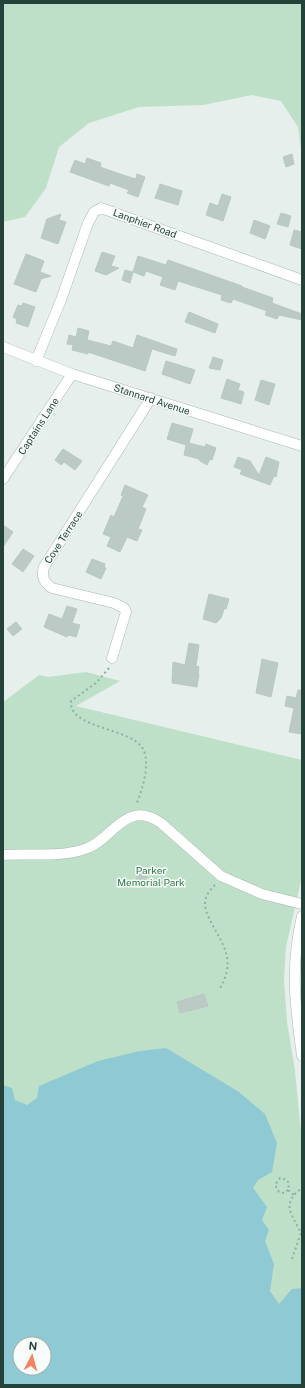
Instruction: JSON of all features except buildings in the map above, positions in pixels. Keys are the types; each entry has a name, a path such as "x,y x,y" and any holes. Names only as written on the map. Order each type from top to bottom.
{"street":[{"name":"Lanphier Road","path":"36,361 61,300 88,223 94,212 101,208 302,280"},
{"name":"Stannard Avenue","path":"3,347 72,374 302,446"},
{"name":"Captains Lane","path":"3,479 72,374"},
{"name":"Cove Terrace","path":"112,658 126,612 124,608 52,588 46,584 42,573 44,567 151,398"},
{"path":"3,855 62,855 87,849 121,822 131,817 143,815 153,817 221,876 262,894 302,904"},
{"path":"302,916 294,964 302,1056"}],"path":[{"path":"112,658 107,671 96,683 75,696 71,701 71,705 72,710 76,715 137,741 144,750 146,766 144,780 131,817"},
{"path":"219,990 227,970 228,955 207,915 205,903 207,895 221,876"},
{"path":"284,1178 287,1180 289,1184 288,1190 284,1193 279,1192 275,1185 277,1180 284,1178"},
{"path":"292,1259 293,1253 301,1237 301,1233 290,1214 289,1208 294,1195 302,1188"},
{"path":"288,1190 294,1195"}],"green space":[{"path":"3,3 302,3 302,157 298,127 281,101 252,95 203,105 139,107 89,123 59,147 46,188 25,217 3,222"},
{"name":"Parker Memorial Park","path":"86,672 120,681 76,706 302,760 302,876 286,947 284,979 287,1022 295,1071 302,1141 302,1316 277,1309 41,1098 29,1108 3,1094 3,702 39,675 48,677"}],"water":[{"path":"166,1048 239,1092 265,1114 277,1143 272,1172 258,1180 253,1188 267,1207 262,1220 269,1230 265,1241 274,1264 270,1291 279,1304 292,1289 302,1288 302,1385 3,1385 3,1085 12,1088 15,1100 27,1105 37,1098 39,1086 98,1061 140,1051"}]}
